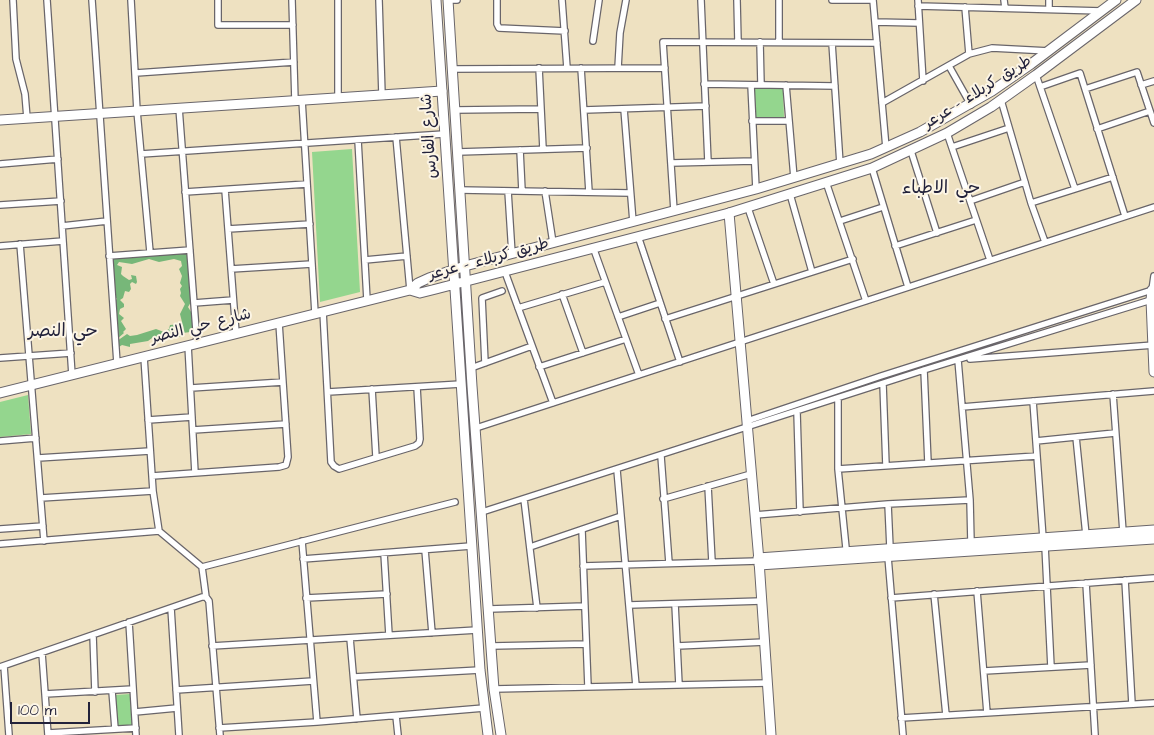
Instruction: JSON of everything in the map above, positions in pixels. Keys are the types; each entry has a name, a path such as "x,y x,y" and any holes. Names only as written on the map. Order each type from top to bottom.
{"main road":[{"name":"شارع الفارس","path":"436,0 477,630 488,735"},
{"name":"شارع الفارس","path":"448,0 471,368 494,689 501,735"},
{"name":"طريق كربلاء - عرعر","path":"410,290 418,283 465,266 756,190 886,148 934,125 1012,78 1116,0"},
{"name":"طريق كربلاء - عرعر","path":"410,290 420,292 454,285 593,247 748,208 872,168 943,135 1001,100 1135,0"},
{"path":"0,120 442,91"},
{"path":"934,125 934,132 943,135"},
{"path":"914,136 919,140 915,149"},
{"path":"729,212 772,735"},
{"path":"452,244 457,250 464,248 469,260 478,263"},
{"path":"467,300 471,287 484,276"},
{"name":"شارع حي النصر","path":"0,393 410,290"},
{"path":"1152,293 1154,372"},
{"path":"456,326 461,320 466,321 469,326"},
{"path":"759,561 1044,542 1086,535 1154,530"},
{"path":"932,550 971,543 1154,539"}],"street":[{"path":"13,0 16,59 25,94 26,118"},
{"path":"47,0 72,374"},
{"path":"92,0 117,363"},
{"path":"131,0 141,154 150,252"},
{"path":"218,0 218,25 293,25"},
{"path":"292,0 294,62 305,143 312,264 328,392 331,462 334,466 338,469 415,446 419,443 417,387"},
{"path":"338,0 338,98"},
{"path":"380,0 382,95"},
{"path":"448,0 457,0"},
{"path":"497,0 497,24 499,28 565,31"},
{"path":"562,0 567,68"},
{"path":"593,41 599,0"},
{"path":"618,68 620,33 626,0"},
{"path":"701,0 708,162"},
{"path":"737,0 738,42"},
{"path":"779,0 779,42"},
{"path":"832,0 873,0 886,148"},
{"path":"1004,0 1005,8"},
{"path":"1049,0 1049,9"},
{"path":"923,80 918,3 965,7 1102,11"},
{"path":"965,7 969,54"},
{"path":"875,22 919,23"},
{"path":"674,211 663,42 877,43"},
{"path":"760,42 761,85"},
{"path":"832,43 840,164"},
{"path":"882,103 969,54 992,48 1049,52"},
{"path":"136,73 294,62"},
{"path":"949,66 971,104"},
{"path":"539,68 543,149"},
{"path":"581,68 589,192"},
{"path":"452,69 665,68"},
{"path":"1085,89 1137,72 1151,108 1154,124"},
{"path":"1040,87 1080,73 1125,216"},
{"path":"1036,75 1075,189"},
{"path":"1142,85 1154,80"},
{"path":"704,84 835,86"},
{"path":"751,85 756,190"},
{"path":"786,85 794,178"},
{"path":"1001,100 1031,203 1045,242"},
{"path":"584,110 706,106"},
{"path":"179,108 194,303 190,388 195,473"},
{"path":"1098,129 1151,108"},
{"path":"455,110 541,109"},
{"path":"624,109 632,222"},
{"path":"752,122 789,120"},
{"path":"952,147 1009,128"},
{"path":"141,154 444,134"},
{"path":"943,135 952,147 990,260"},
{"path":"396,137 410,290"},
{"path":"358,140 367,300"},
{"path":"458,152 586,148"},
{"path":"915,149 937,233"},
{"path":"520,150 522,191"},
{"path":"0,164 58,159"},
{"path":"671,163 754,161"},
{"path":"872,168 908,287"},
{"path":"1031,203 1113,177"},
{"path":"826,182 866,301"},
{"path":"970,201 1025,182"},
{"path":"185,192 307,184"},
{"path":"225,190 236,333"},
{"path":"460,190 630,193"},
{"path":"508,191 512,254"},
{"path":"545,191 553,243"},
{"path":"790,194 812,272"},
{"path":"0,205 61,201"},
{"path":"840,221 884,207"},
{"path":"748,208 774,284"},
{"path":"476,428 1154,208"},
{"path":"895,246 976,220"},
{"path":"62,226 107,221"},
{"path":"228,229 310,224"},
{"path":"638,236 680,362"},
{"path":"0,246 63,241"},
{"path":"20,244 44,541"},
{"path":"593,247 639,375"},
{"path":"109,256 190,250"},
{"path":"365,260 407,256"},
{"path":"665,318 853,259"},
{"path":"231,269 312,264"},
{"path":"505,272 553,404"},
{"path":"1152,293 1154,276"},
{"path":"518,308 605,282"},
{"path":"485,363 482,298 502,291"},
{"path":"747,425 798,412 958,360 1152,293"},
{"path":"482,512 661,456 881,376 1152,293"},
{"path":"562,294 583,353"},
{"path":"194,303 233,300"},
{"path":"618,316 660,302"},
{"path":"152,476 283,466 286,464 288,457 279,323"},
{"path":"539,367 626,338"},
{"path":"958,360 1153,345"},
{"path":"471,368 532,346"},
{"path":"0,358 71,353"},
{"path":"144,357 153,491 159,531 202,567 206,597 209,601 220,735"},
{"path":"958,360 970,500 971,543"},
{"path":"924,370 928,463"},
{"path":"190,388 283,382"},
{"path":"328,392 460,384"},
{"path":"883,384 886,466"},
{"path":"372,389 376,458"},
{"path":"962,407 1154,391"},
{"path":"1112,394 1123,532"},
{"path":"838,399 838,469 846,548"},
{"path":"1033,401 1048,586 1051,668"},
{"path":"798,412 800,512"},
{"path":"148,420 192,417"},
{"path":"193,430 286,424"},
{"path":"1036,441 1116,433"},
{"path":"1076,437 1086,535"},
{"path":"0,441 36,438"},
{"path":"38,458 150,451"},
{"path":"661,456 669,563"},
{"path":"838,469 1037,456"},
{"path":"617,470 636,686"},
{"path":"663,499 751,474"},
{"path":"708,486 712,562"},
{"path":"41,498 153,491"},
{"path":"524,499 537,608"},
{"path":"755,515 888,504 970,500"},
{"path":"202,567 455,502"},
{"path":"888,504 891,598 903,735"},
{"path":"530,547 621,516"},
{"path":"0,529 43,526"},
{"path":"582,530 588,687"},
{"path":"0,544 159,531"},
{"path":"302,541 317,722"},
{"path":"303,559 472,546"},
{"path":"425,550 432,633"},
{"path":"384,553 390,635"},
{"path":"583,566 759,561"},
{"path":"891,598 1154,578"},
{"path":"1125,580 1132,704"},
{"path":"1086,583 1095,735"},
{"path":"977,591 987,713"},
{"path":"306,598 387,594"},
{"path":"934,594 946,715"},
{"path":"8,735 2,667 206,597"},
{"path":"629,605 762,601"},
{"path":"675,604 679,685"},
{"path":"489,609 585,606"},
{"path":"171,608 179,735"},
{"path":"130,622 136,735"},
{"path":"212,646 477,630"},
{"path":"93,635 94,692"},
{"path":"350,638 357,719"},
{"path":"677,646 765,642"},
{"path":"492,646 586,644"},
{"path":"42,653 48,734 136,728"},
{"path":"984,671 1091,665"},
{"path":"354,677 480,670"},
{"path":"176,690 313,681"},
{"path":"494,689 768,682"},
{"path":"45,694 134,689"},
{"path":"112,691 115,729"},
{"path":"901,718 1154,703"},
{"path":"135,712 177,708"},
{"path":"219,728 484,708"},
{"path":"396,716 398,735"}],"green space":[{"path":"753,88 783,88 784,117 755,118"},
{"path":"352,149 360,292 320,302 312,152"},
{"path":"186,251 190,256 188,265 191,302 188,307 193,315 194,329 183,333 180,337 170,335 161,339 152,338 148,341 130,344 130,347 122,345 119,347 117,341 127,334 130,336 137,335 156,329 164,332 169,329 170,325 181,324 180,314 185,304 180,296 182,276 179,269 182,266 181,261 174,259 159,262 149,259 132,264 119,262 117,265 122,267 121,274 129,280 132,279 131,275 136,276 137,282 136,284 132,282 130,284 131,289 129,292 125,291 123,298 120,300 124,307 120,309 119,314 124,318 121,321 126,329 117,339 118,325 113,302 117,299 113,294 115,287 111,283 114,277 113,269 110,266 111,259 136,255 144,257 155,253 162,256 170,252"},
{"path":"28,395 31,434 0,437 0,402"},
{"path":"130,694 132,725 117,726 115,695"}],"district":[{"name":"حي الاطباء","path":"941,189"},
{"name":"حي النصر","path":"63,332"}]}
